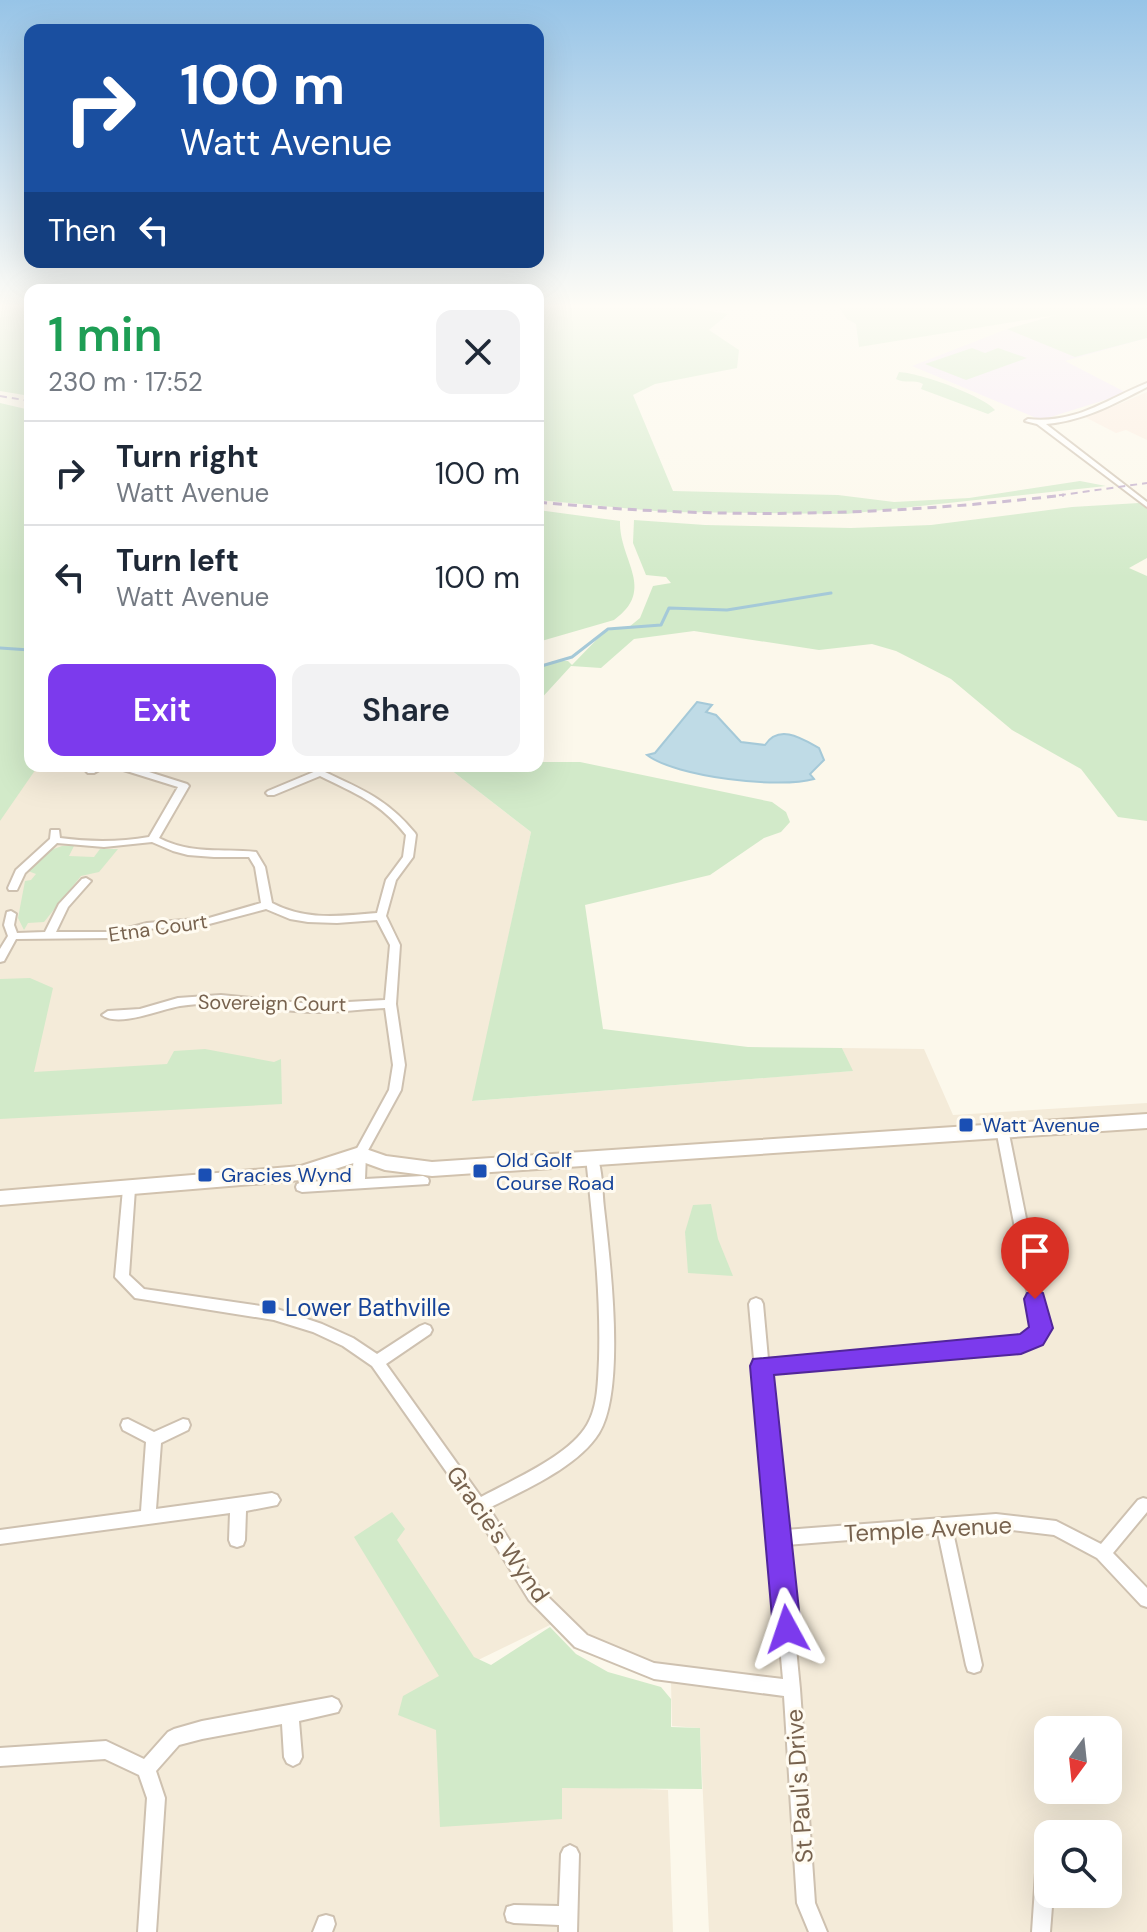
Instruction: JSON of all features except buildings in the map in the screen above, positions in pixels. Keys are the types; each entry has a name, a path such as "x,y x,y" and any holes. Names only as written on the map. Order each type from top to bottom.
{"main road":[{"path":"0,1198 301,1173 360,1154 385,1163 432,1169 1147,1121"}],"street":[{"path":"1028,421 1040,423 1106,407 1124,397"},
{"path":"1040,423 1147,505"},
{"path":"139,772 184,786 184,791 153,839"},
{"path":"271,793 316,772"},
{"path":"328,772 394,812 411,835 408,857 391,880 381,916 395,945 390,1004 399,1065 395,1090 360,1154 358,1183"},
{"path":"13,888 20,872 55,836 116,845 153,839 184,851 210,855 252,854 260,867 267,905 286,917 325,921 381,916"},
{"path":"48,937 63,906 86,881"},
{"name":"Etna Court","path":"13,936 113,935 147,926 209,921 267,905"},
{"path":"0,958 13,936 9,925 11,914"},
{"name":"Sovereign Court","path":"108,1015 140,1013 178,1002 221,999 311,1008 390,1004"},
{"path":"762,1366 1021,1344 1034,1339 1041,1328 1002,1129"},
{"path":"479,1506 565,1456 594,1428 607,1392 600,1234 592,1157"},
{"path":"302,1187 423,1181"},
{"name":"Gracie's Wynd","path":"129,1189 122,1277 140,1294 274,1314 317,1328 348,1342 377,1362 479,1506 535,1595 581,1641 654,1671 792,1689"},
{"name":"St Paul's Drive","path":"756,1304 792,1689 806,1903 818,1932"},
{"path":"377,1362 425,1330"},
{"path":"128,1425 154,1439"},
{"path":"154,1439 183,1425"},
{"path":"148,1517 154,1439"},
{"path":"0,1537 272,1500"},
{"path":"237,1540 238,1505"},
{"path":"1103,1553 1143,1505"},
{"name":"Temple Avenue","path":"779,1538 996,1521 1056,1528 1103,1553 1147,1599"},
{"path":"944,1526 974,1665"},
{"path":"146,1769 174,1738 332,1706"},
{"path":"290,1713 293,1757"},
{"path":"0,1757 106,1750 146,1769 156,1798 147,1932"},
{"path":"514,1914 569,1924 570,1854"},
{"path":"1041,1932 1043,1908"}],"shaded area":[{"path":"986,397 1114,397 1041,420"},
{"path":"1135,397 1147,397 1147,440 1126,430 1116,433 1081,415 1110,408"},
{"path":"0,764 24,764 24,772 454,772 531,832 473,1101 852,1071 842,1048 924,1049 953,1115 1147,1103 1147,1932 709,1932 700,1728 672,1726 671,1682 586,1652 554,1623 435,1681 496,1783 668,1790 673,1932 0,1932 0,1205 25,1203 0,1203"}],"green space":[{"path":"544,397 634,397 673,491 838,495 894,502 969,498 1080,481 1106,486 846,514 666,512 544,501"},
{"path":"943,397 975,397 995,410 988,414"},
{"path":"0,403 24,409 24,772 34,772 0,821"},
{"path":"1139,503 1147,509 1147,558 1129,568 1147,576 1147,821 1118,817 1081,769 1012,730 951,679 896,651 872,644 819,650 694,631 634,639 601,668 571,666 544,695 544,665 553,661 568,661 572,665 605,631 629,627 640,618 653,586 671,583 666,577 646,575 633,543 634,520 851,528 931,525 1072,507"},
{"path":"544,511 620,521 635,586 627,608 614,620 544,640"},
{"path":"544,762 580,762 772,802 786,812 790,822 781,832 764,838 710,875 585,905 603,1029 748,1047 842,1048 853,1071 472,1101 531,832 454,772 544,772"},
{"path":"74,846 69,856 94,857 100,849 118,849 99,872 81,876 44,922 28,923 24,930 18,918 25,881 36,874 28,871 48,851"},
{"path":"30,978 53,988 34,1072 167,1064 174,1051 205,1049 274,1062 281,1059 282,1104 0,1119 0,979"},
{"path":"711,1204 718,1239 733,1276 688,1273 685,1232 693,1205"},
{"path":"392,1512 405,1529 397,1540 474,1657 491,1665 550,1627 576,1654 608,1672 661,1687 671,1699 671,1727 700,1728 702,1789 562,1788 562,1819 440,1827 436,1730 398,1715 403,1696 439,1676 354,1537"}],"water":[{"path":"697,702 712,705 706,712 716,715 741,742 765,745 783,734 798,737 819,748 824,760 810,774 814,779 777,783 728,779 680,769 647,755 655,753"}],"waterway":[{"path":"544,665 572,657 608,629 661,625 669,608 727,610 831,593"},
{"path":"0,648 24,650"}],"railway":[{"path":"7,397 24,400"},
{"path":"1053,496 1147,483"},
{"path":"1053,496 1064,495"},
{"path":"544,503 670,511 801,513 932,507 1053,496"},
{"path":"1047,497 1053,496"}],"place":[{"name":"Watt Avenue","path":"966,1125"},
{"name":"Old Golf Course Road","path":"480,1171"},
{"name":"Gracies Wynd","path":"205,1175"},
{"name":"Lower Bathville","path":"269,1307"}],"route":[{"path":"787,1629 762,1366 1021,1344 1034,1339 1041,1328 1035,1299"}]}
